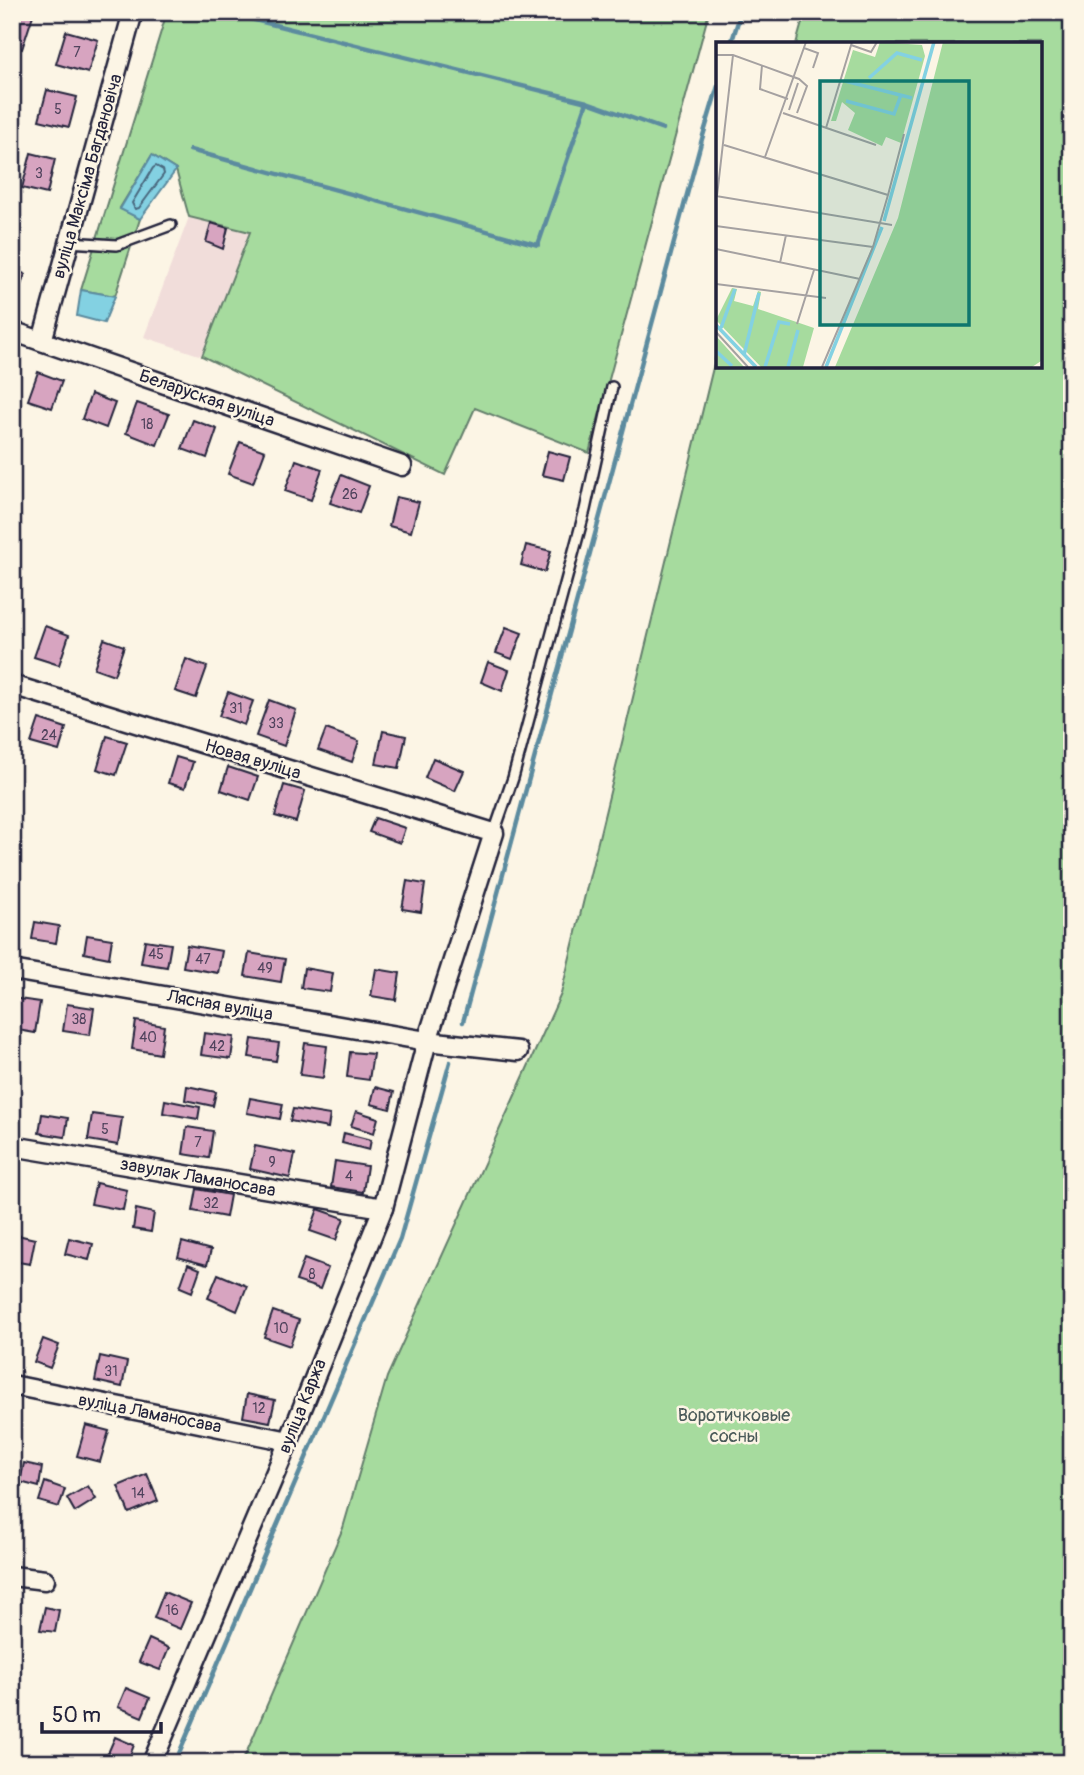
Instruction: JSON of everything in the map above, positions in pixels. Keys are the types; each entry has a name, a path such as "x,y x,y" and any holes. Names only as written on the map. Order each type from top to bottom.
{"street":[{"name":"вуліца Максіма Багдановіча","path":"42,341 133,12"},
{"name":"Беларуская вуліца","path":"12,331 402,466"},
{"name":"Новая вуліца","path":"12,685 494,833"},
{"path":"427,1041 494,833"},
{"name":"Лясная вуліца","path":"12,970 427,1041 518,1051"},
{"name":"вуліца Каржа","path":"152,1763 289,1440 383,1208 427,1041"},
{"name":"завулак Ламаносава","path":"12,1146 383,1208"},
{"name":"вуліца Ламаносава","path":"12,1385 289,1440"},
{"path":"12,1576 45,1580"}],"lane":[{"path":"68,242 117,245 171,225"},
{"path":"494,833 513,778 581,524 612,387"}],"shaded area":[{"path":"189,217 250,231 202,356 144,337"}],"green space":[{"path":"167,12 709,12 589,453 475,408 445,475 202,356 250,232 189,217 176,170 152,155 120,208 140,219 115,296 81,290"},
{"name":"Воротичковые сосны","path":"805,12 1072,12 1072,1763 242,1763 343,1528 387,1377 561,994 716,355 716,368 1042,368 1042,42 797,42"}],"water":[{"path":"152,155 176,170 140,219 120,209"},
{"path":"81,290 115,296 104,323 77,316"}],"building":[{"path":"12,12 34,12 22,49 12,46"},
{"path":"66,31 98,40 88,73 56,64"},
{"path":"12,65 19,68 12,89"},
{"path":"47,90 77,97 69,127 39,120"},
{"path":"31,153 55,159 47,194 22,188"},
{"path":"211,223 228,228 223,249 206,242"},
{"path":"12,269 25,274 17,296 12,295"},
{"path":"38,372 62,381 52,408 28,400"},
{"path":"91,394 115,403 106,428 82,419"},
{"path":"137,403 169,414 157,445 126,433"},
{"path":"193,420 217,429 207,458 182,449"},
{"path":"240,442 265,451 253,483 228,474"},
{"path":"548,451 570,457 564,480 542,475"},
{"path":"296,460 322,469 311,500 285,491"},
{"path":"341,475 369,486 359,513 330,503"},
{"path":"396,497 419,502 411,532 389,526"},
{"path":"526,545 551,551 545,572 521,565"},
{"path":"45,626 69,635 59,665 34,657"},
{"path":"506,627 522,633 512,659 496,653"},
{"path":"104,639 124,646 114,675 94,668"},
{"path":"186,659 207,667 196,698 175,691"},
{"path":"488,662 509,670 502,691 481,682"},
{"path":"228,692 253,701 244,725 219,716"},
{"path":"269,700 296,710 284,746 256,736"},
{"path":"39,719 66,728 59,751 31,743"},
{"path":"326,729 359,741 352,762 318,750"},
{"path":"383,731 406,736 399,768 376,764"},
{"path":"107,736 127,742 116,775 97,769"},
{"path":"176,757 193,762 185,788 168,783"},
{"path":"433,758 464,771 455,791 425,778"},
{"path":"228,767 258,777 250,800 221,790"},
{"path":"284,785 305,791 296,822 275,816"},
{"path":"375,818 405,828 400,843 369,832"},
{"path":"407,881 425,884 421,912 402,909"},
{"path":"35,922 59,926 56,943 32,939"},
{"path":"87,935 112,939 109,958 84,953"},
{"path":"145,940 171,944 167,967 141,963"},
{"path":"187,945 222,951 218,973 183,967"},
{"path":"249,953 285,959 281,982 245,976"},
{"path":"304,968 333,973 330,992 301,988"},
{"path":"376,969 400,973 396,1000 371,996"},
{"path":"12,998 40,1002 35,1033 12,1029"},
{"path":"67,1004 94,1008 90,1035 63,1031"},
{"path":"136,1021 164,1026 160,1054 132,1049"},
{"path":"204,1033 234,1037 231,1059 201,1055"},
{"path":"252,1039 279,1043 276,1061 249,1057"},
{"path":"305,1043 327,1046 323,1078 300,1075"},
{"path":"350,1052 373,1054 369,1080 347,1077"},
{"path":"187,1086 216,1092 213,1106 185,1100"},
{"path":"375,1087 394,1092 390,1109 371,1104"},
{"path":"250,1098 283,1104 280,1119 247,1113"},
{"path":"165,1100 200,1107 198,1119 163,1113"},
{"path":"293,1109 330,1115 328,1128 290,1121"},
{"path":"356,1111 378,1118 374,1133 351,1126"},
{"path":"42,1114 68,1118 65,1137 39,1133"},
{"path":"92,1114 122,1118 118,1145 88,1140"},
{"path":"187,1127 213,1131 209,1158 183,1154"},
{"path":"344,1133 371,1140 369,1150 342,1143"},
{"path":"255,1146 295,1154 290,1178 250,1169"},
{"path":"335,1161 367,1166 363,1192 331,1187"},
{"path":"96,1183 127,1190 123,1210 91,1204"},
{"path":"197,1189 230,1195 226,1217 193,1211"},
{"path":"136,1209 154,1213 151,1232 133,1229"},
{"path":"318,1209 344,1218 336,1240 310,1231"},
{"path":"13,1234 35,1239 30,1264 12,1261"},
{"path":"69,1238 93,1244 89,1260 65,1254"},
{"path":"182,1242 211,1250 207,1265 178,1257"},
{"path":"304,1259 328,1268 320,1289 296,1281"},
{"path":"188,1264 200,1269 192,1292 180,1287"},
{"path":"218,1274 247,1286 237,1311 208,1298"},
{"path":"273,1311 299,1320 290,1346 264,1337"},
{"path":"43,1339 59,1345 50,1368 34,1362"},
{"path":"100,1356 127,1362 122,1387 95,1381"},
{"path":"247,1394 275,1400 270,1422 243,1417"},
{"path":"86,1425 109,1431 100,1462 77,1456"},
{"path":"12,1462 18,1463 13,1481 12,1481"},
{"path":"24,1463 42,1467 39,1487 20,1482"},
{"path":"147,1474 158,1501 129,1513 118,1486"},
{"path":"45,1482 65,1489 59,1507 39,1501"},
{"path":"88,1486 96,1499 75,1512 67,1498"},
{"path":"164,1592 191,1603 180,1629 154,1618"},
{"path":"45,1607 59,1610 55,1632 40,1630"},
{"path":"149,1639 169,1648 160,1670 139,1662"},
{"path":"126,1688 150,1698 142,1717 118,1707"},
{"path":"115,1737 134,1745 127,1763 105,1760"}],"waterway":[{"path":"222,12 587,102 663,129"},
{"path":"732,42 741,12"},
{"path":"463,1022 716,93"},
{"path":"190,150 538,245 587,102"},
{"path":"175,1763 400,1239 450,1062"}]}
